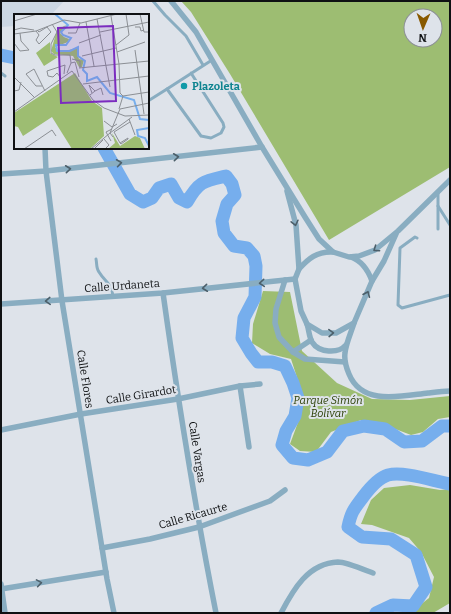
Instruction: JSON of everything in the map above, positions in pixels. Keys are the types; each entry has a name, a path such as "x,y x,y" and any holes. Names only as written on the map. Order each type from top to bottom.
{"street":[{"path":"171,1 196,32 262,147 319,239 333,252"},
{"path":"1,174 102,166 262,147"},
{"name":"Calle Flores","path":"45,149 46,171 62,301 114,613"},
{"path":"349,257 359,256 375,250 398,231 450,180"},
{"path":"285,185 296,225 299,269"},
{"path":"398,231 384,261 372,281 354,323 347,345 345,362 351,380 356,386 362,391 374,396 402,397 429,392 450,391"},
{"path":"347,345 338,351 330,351 318,348 311,340 307,324 301,312 295,279 299,269 309,258 324,251 349,257 361,263 370,275 372,281"},
{"name":"Calle Urdaneta","path":"1,304 163,293 295,279"},
{"path":"282,281 276,309 275,323 279,337 293,352 305,359 345,362"},
{"name":"Calle Vargas","path":"163,293 178,399 199,527 216,613"},
{"path":"307,324 322,333 329,334 341,331 354,323"},
{"path":"293,352 311,340"},
{"name":"Calle Girardot","path":"1,430 81,414 178,399 240,386 260,384"},
{"path":"240,386 249,447"},
{"name":"Calle Ricaurte","path":"102,548 150,539 199,527 270,501 285,490"},
{"path":"281,613 298,584 308,573 323,565 339,562 373,573"},
{"path":"5,613 1,587 106,572"}],"lane":[{"path":"154,1 165,15 186,36 203,65"},
{"path":"149,100 212,60"},
{"path":"1,73 5,76"},
{"path":"167,89 201,136 211,138 221,133 224,128 224,123 191,73"},
{"path":"438,191 438,229"},
{"path":"438,206 450,224"},
{"path":"417,238 415,237 400,248 398,305 402,308 450,295"},
{"path":"96,259 97,268 108,281 113,297"}],"shaded area":[{"path":"1,1 64,1 52,14 14,14 14,26 1,27"}],"green space":[{"path":"181,1 450,1 450,167 329,240 230,74 191,12"},
{"name":"Parque Simón Bolívar","path":"263,291 290,292 302,351 337,383 372,399 410,400 450,396 450,417 438,419 423,432 411,435 377,422 361,420 331,432 316,452 300,451 290,444 300,417 304,399 291,359 270,354 252,343 253,324"},
{"path":"410,485 440,490 450,489 450,603 433,613 410,613 429,598 434,577 421,552 409,538 372,525 361,524 371,500 384,488"}],"waterway":[{"path":"1,55 14,58"},
{"path":"105,149 130,194 143,202 152,198 159,188 171,184 179,198 187,202 195,190 207,181 226,176 232,184 235,195 227,204 222,221 224,233 234,246 247,248 254,256 256,266 255,297 244,318 242,338 258,362 272,362 285,366 293,383 298,398 295,416 286,431 282,445 293,458 308,460 327,452 343,431 364,426 385,429 404,442 422,441 442,426 450,426"},
{"path":"376,613 393,605 413,606 426,587 416,555 391,539 362,537 348,527 353,511 371,487 384,476 402,474 450,484"}],"place":[{"name":"Plazoleta","path":"184,86"}]}
